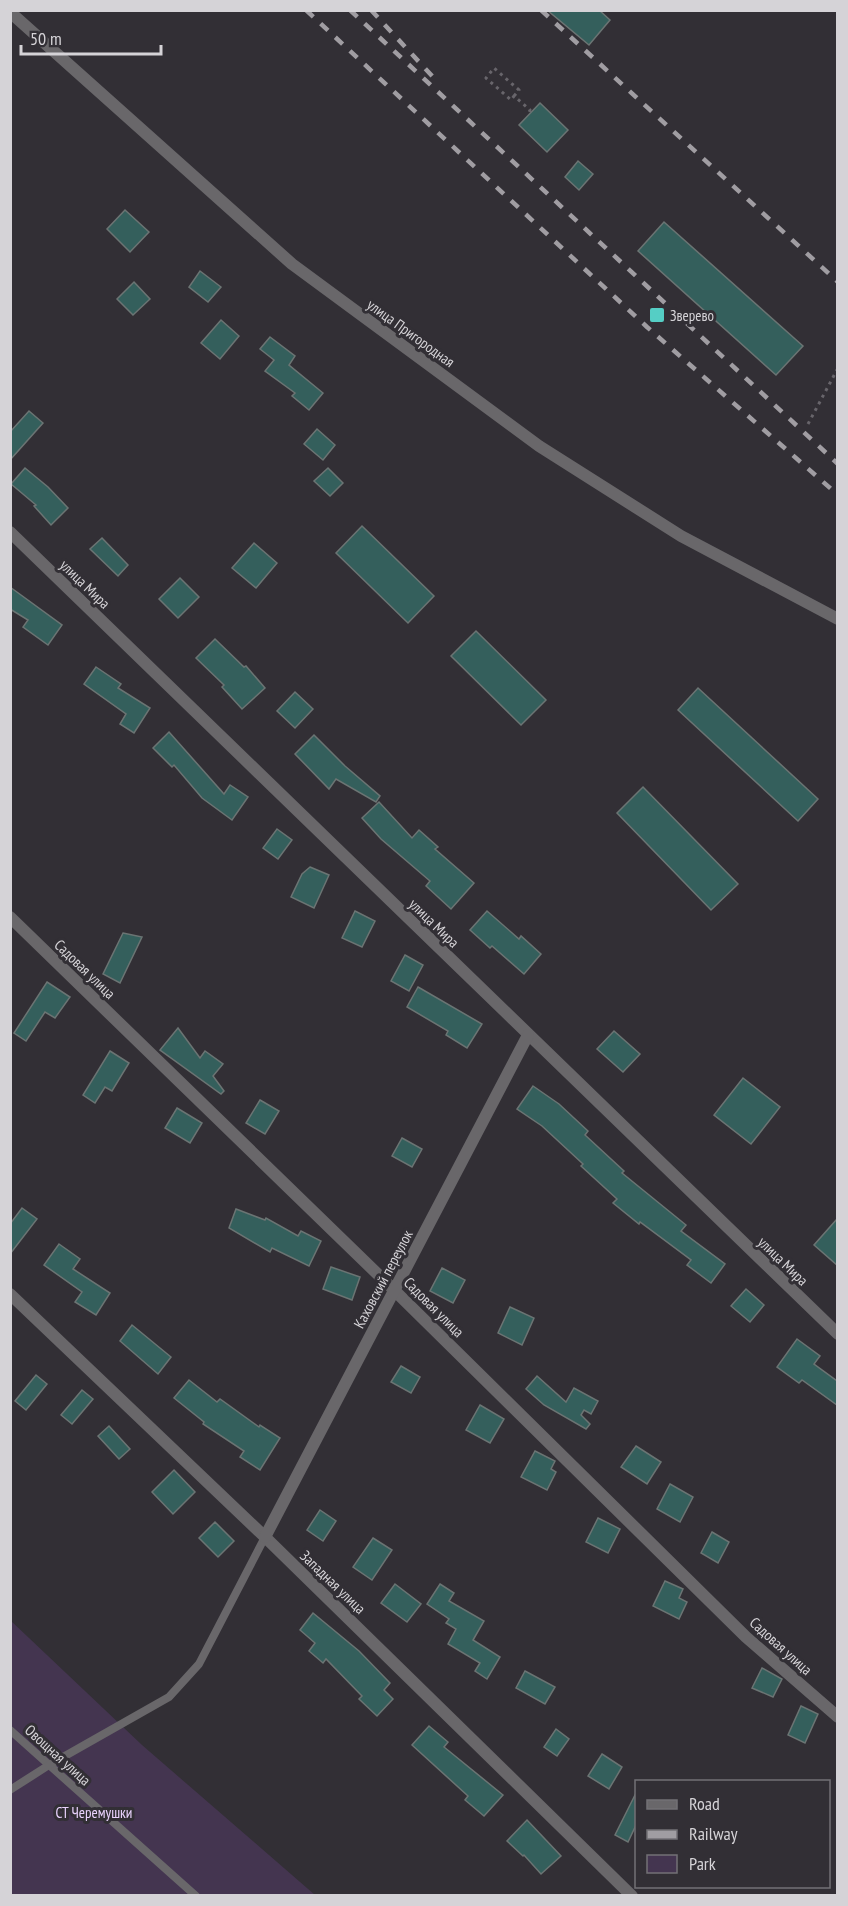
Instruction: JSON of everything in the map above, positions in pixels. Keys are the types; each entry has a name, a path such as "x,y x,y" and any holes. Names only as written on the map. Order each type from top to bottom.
{"street":[{"name":"улица Пригородная","path":"10,12 292,264 530,439 681,536 837,619"},
{"name":"улица Мира","path":"10,532 837,1334"},
{"name":"Садовая улица","path":"10,917 746,1636 837,1717"},
{"name":"Каховский переулок","path":"265,1537 528,1035"},
{"name":"Западная улица","path":"10,1294 265,1537 632,1896"}],"lane":[{"path":"10,1790 49,1765 169,1698 199,1664 265,1537"},
{"name":"Овощная улица","path":"10,1730 196,1896"}],"path":[{"path":"494,68 519,90 514,96 511,100 486,78 494,68"},
{"path":"514,96 530,110 528,115"},
{"path":"808,424 837,368"}],"green space":[{"name":"СТ Черемушки","path":"10,1620 142,1745 315,1895 11,1895"}],"building":[{"path":"547,10 599,10 610,20 589,45"},
{"path":"540,103 568,130 547,152 519,125"},
{"path":"578,161 593,174 579,190 565,177"},
{"path":"125,210 149,232 130,252 107,229"},
{"path":"664,222 803,346 776,375 638,251"},
{"path":"200,271 221,287 208,302 189,287"},
{"path":"134,282 150,299 133,315 117,299"},
{"path":"221,320 239,336 220,359 201,343"},
{"path":"270,337 295,356 289,365 323,393 309,410 292,396 295,393 265,371 274,360 260,349"},
{"path":"29,411 43,423 10,460 10,432"},
{"path":"317,429 335,445 323,460 304,444"},
{"path":"25,468 68,508 51,525 34,506 36,505 11,484"},
{"path":"328,468 343,483 330,496 314,481"},
{"path":"362,526 434,596 408,623 336,553"},
{"path":"102,538 128,565 118,576 90,549"},
{"path":"254,543 277,563 256,588 232,568"},
{"path":"180,578 199,597 178,618 159,599"},
{"path":"10,587 62,625 48,645 23,627 28,620 10,609"},
{"path":"476,631 546,700 521,725 451,656"},
{"path":"215,639 244,667 246,666 265,688 242,709 222,687 224,685 196,658"},
{"path":"96,667 121,684 118,688 150,708 134,733 120,724 126,714 84,684"},
{"path":"698,688 818,799 798,821 678,710"},
{"path":"295,692 313,709 295,728 277,711"},
{"path":"169,732 224,794 230,785 248,797 232,820 202,798 174,765 172,767 153,748"},
{"path":"314,735 380,796 376,802 336,779 329,789 295,754"},
{"path":"643,787 738,884 711,910 617,813"},
{"path":"379,802 412,838 419,830 438,847 435,849 474,883 451,909 426,886 430,881 381,839 362,818"},
{"path":"277,829 292,840 278,859 263,848"},
{"path":"310,867 329,875 314,908 291,897 302,874"},
{"path":"355,911 375,921 362,947 342,938"},
{"path":"487,911 519,939 521,936 541,954 524,974 470,930"},
{"path":"123,933 142,937 120,983 103,974"},
{"path":"405,955 423,965 409,991 391,981"},
{"path":"47,982 70,997 55,1018 45,1012 26,1041 14,1033"},
{"path":"418,987 482,1024 467,1048 446,1035 448,1031 407,1007"},
{"path":"178,1028 200,1058 205,1051 223,1064 213,1076 224,1091 221,1094 160,1050"},
{"path":"614,1031 640,1054 623,1072 597,1049"},
{"path":"110,1051 129,1063 112,1091 105,1087 95,1103 83,1095"},
{"path":"743,1078 780,1107 751,1144 714,1115"},
{"path":"533,1086 559,1104 588,1131 585,1135 624,1171 622,1173 686,1225 681,1231 725,1264 711,1283 687,1265 691,1260 613,1203 617,1199 581,1166 583,1164 542,1126 517,1109"},
{"path":"260,1100 279,1111 265,1134 246,1123"},
{"path":"177,1108 202,1123 190,1143 165,1128"},
{"path":"402,1138 422,1149 412,1167 392,1156"},
{"path":"22,1208 37,1219 10,1254 10,1224"},
{"path":"236,1209 265,1220 266,1218 298,1236 301,1231 321,1241 309,1266 272,1248 270,1252 229,1228"},
{"path":"837,1219 837,1265 814,1245"},
{"path":"59,1244 80,1259 73,1269 110,1293 96,1315 75,1302 82,1292 44,1265"},
{"path":"331,1267 360,1277 352,1300 323,1289"},
{"path":"442,1268 465,1280 453,1303 430,1291"},
{"path":"746,1289 764,1305 750,1322 731,1306"},
{"path":"510,1307 534,1318 522,1345 498,1333"},
{"path":"132,1325 171,1357 158,1374 120,1341"},
{"path":"797,1339 820,1356 814,1364 837,1381 837,1405 802,1380 799,1383 777,1367"},
{"path":"401,1366 420,1377 411,1393 391,1382"},
{"path":"36,1375 47,1384 26,1410 15,1401"},
{"path":"537,1376 566,1402 574,1388 598,1401 591,1414 584,1410 581,1415 590,1424 586,1429 544,1405 526,1389"},
{"path":"189,1380 217,1402 220,1399 259,1427 260,1425 280,1438 260,1470 240,1457 244,1451 203,1424 204,1422 174,1398"},
{"path":"82,1390 93,1399 72,1424 61,1415"},
{"path":"480,1405 504,1419 490,1443 466,1430"},
{"path":"109,1426 130,1449 119,1459 98,1436"},
{"path":"636,1446 661,1462 647,1484 621,1467"},
{"path":"535,1451 555,1461 551,1469 556,1472 547,1490 521,1477"},
{"path":"174,1470 195,1492 173,1514 152,1492"},
{"path":"670,1484 693,1497 680,1522 657,1509"},
{"path":"320,1510 336,1521 323,1541 307,1530"},
{"path":"598,1518 620,1529 608,1553 586,1542"},
{"path":"215,1522 234,1541 218,1557 199,1538"},
{"path":"712,1532 729,1542 718,1563 701,1553"},
{"path":"373,1538 392,1550 372,1580 353,1567"},
{"path":"665,1581 683,1589 679,1598 687,1602 679,1619 653,1606"},
{"path":"395,1584 421,1604 407,1622 381,1603"},
{"path":"440,1584 454,1593 449,1601 484,1621 473,1640 500,1657 487,1679 475,1671 480,1663 448,1644 456,1629 446,1623 449,1619 427,1604"},
{"path":"313,1613 359,1651 390,1683 384,1690 393,1699 377,1716 359,1699 362,1696 326,1659 323,1663 309,1651 315,1643 300,1630"},
{"path":"762,1668 782,1679 773,1697 752,1688"},
{"path":"525,1671 555,1687 545,1704 516,1688"},
{"path":"801,1706 818,1714 805,1743 788,1735"},
{"path":"429,1726 448,1742 444,1747 503,1795 484,1816 465,1800 468,1796 412,1745"},
{"path":"556,1729 569,1739 557,1756 544,1747"},
{"path":"602,1754 622,1767 609,1789 588,1776"},
{"path":"635,1795 635,1827 628,1842 615,1835"},
{"path":"527,1820 561,1856 541,1874 507,1841"}],"railway":[{"path":"306,10 647,327 838,495"},
{"path":"350,10 838,464"},
{"path":"371,10 433,77"},
{"path":"541,10 838,282"}],"place":[{"name":"Зверево","path":"657,315"}]}
